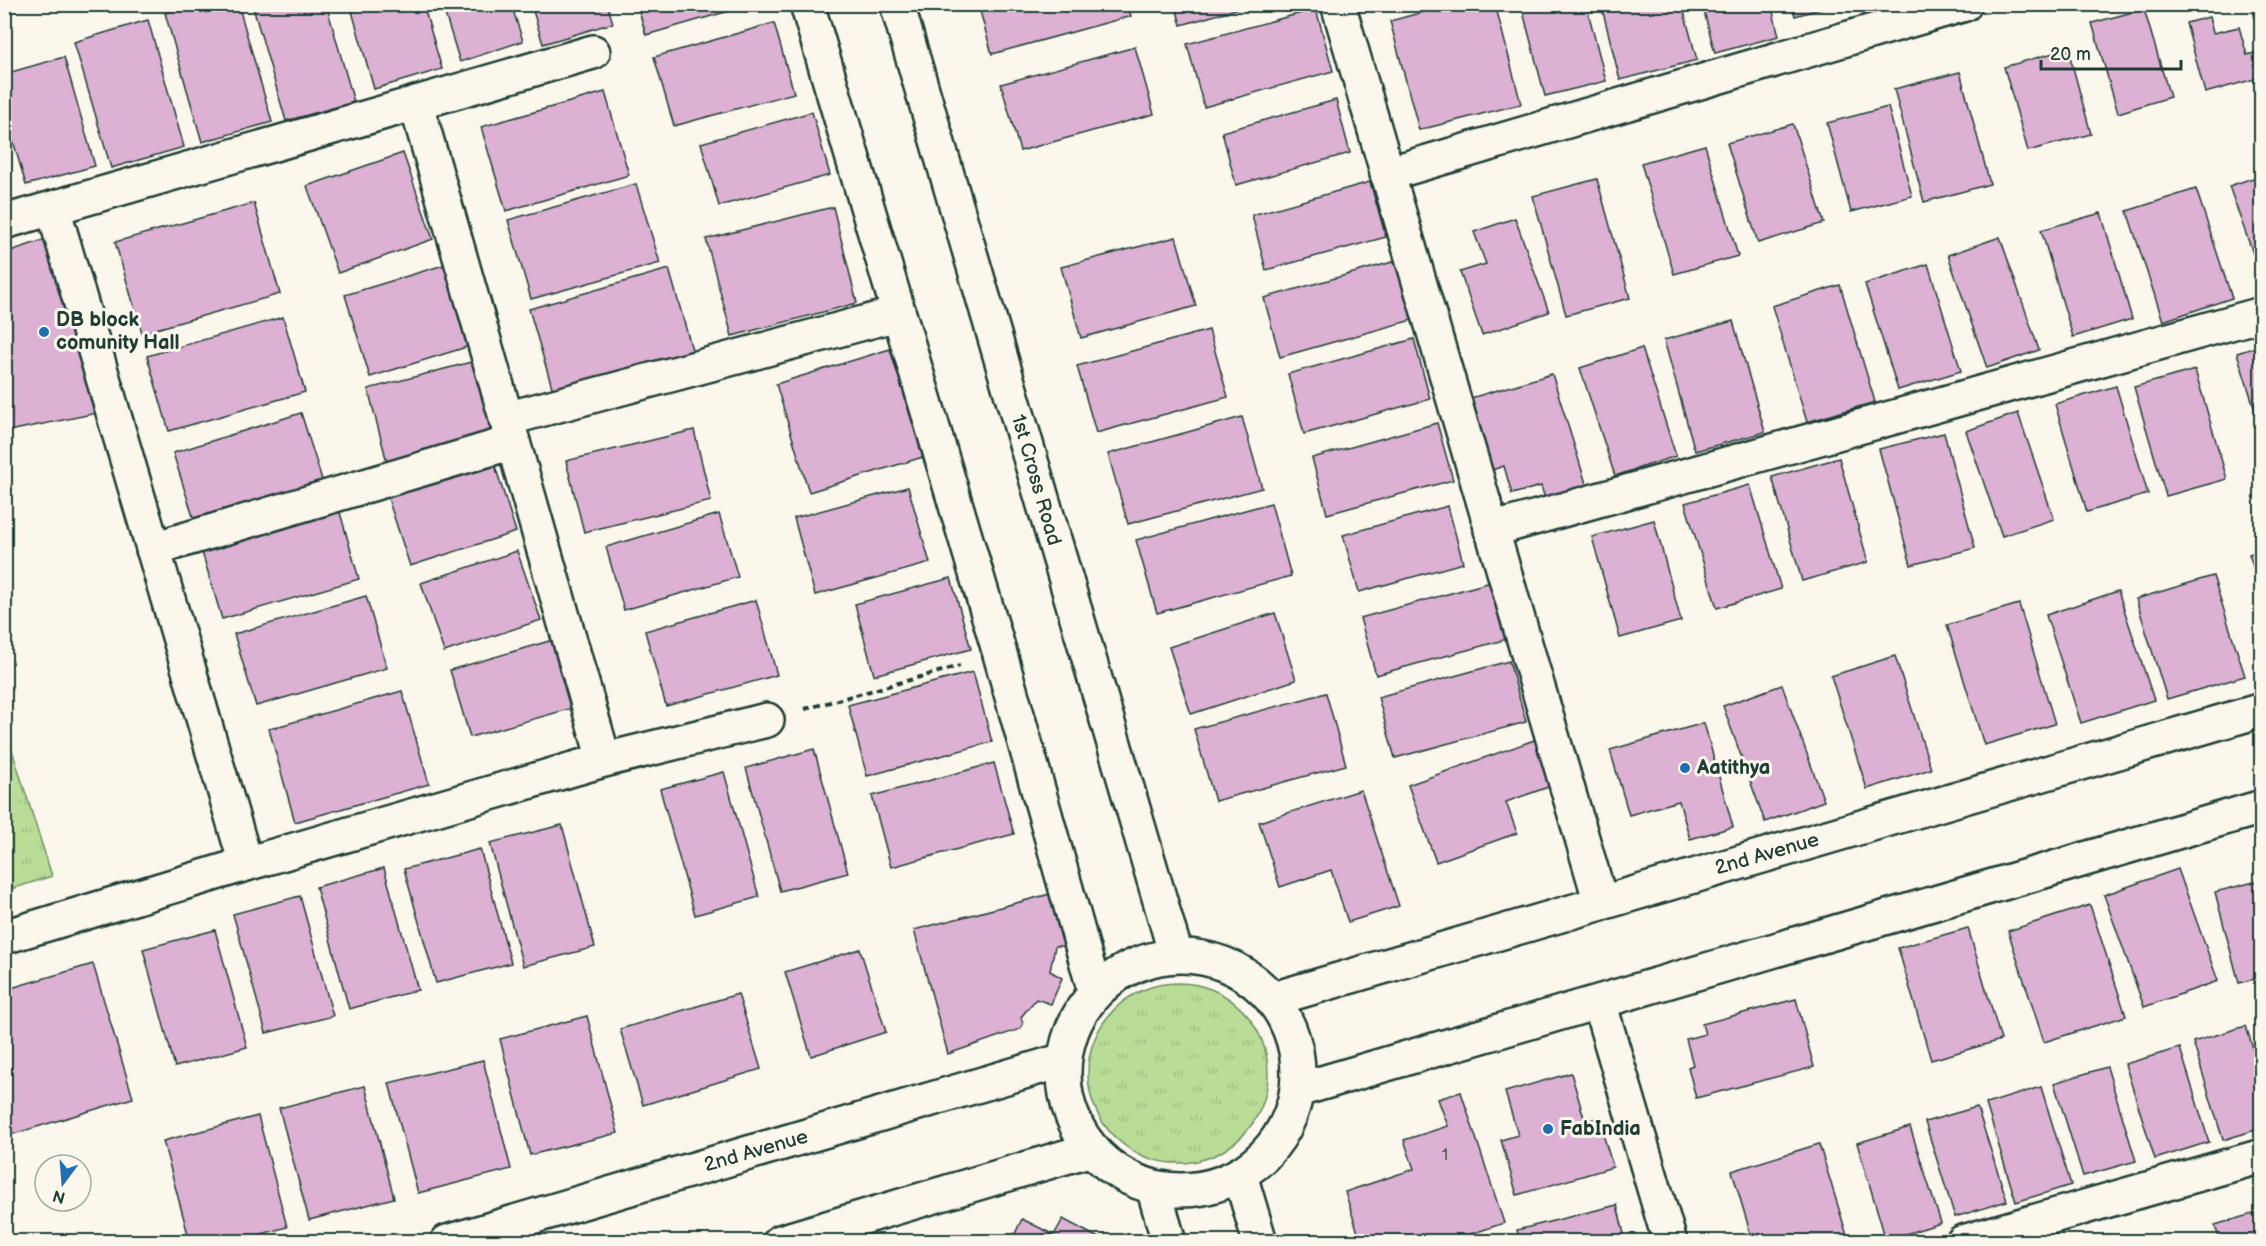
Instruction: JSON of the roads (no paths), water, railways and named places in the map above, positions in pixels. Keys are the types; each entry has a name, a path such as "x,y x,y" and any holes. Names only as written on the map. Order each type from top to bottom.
{"street":[{"path":"807,4 897,314 1000,654 1095,992"},
{"name":"1st Cross Road","path":"897,4 1176,955"},
{"path":"1338,4 1600,903"},
{"path":"1387,174 1965,4"},
{"path":"4,222 592,52"},
{"path":"416,103 604,760"},
{"path":"53,208 246,864"},
{"path":"153,549 510,431 897,314"},
{"path":"1491,530 2262,314"},
{"name":"2nd Avenue","path":"1273,999 2262,710"},
{"path":"4,937 604,760 767,720"},
{"path":"1298,1090 2262,807"},
{"path":"1176,955 1203,957 1229,965 1253,979 1273,999 1286,1019 1296,1041 1299,1066 1298,1090 1291,1116 1279,1140 1262,1159 1240,1175 1212,1186 1183,1190 1153,1187 1130,1179 1109,1166 1078,1130 1069,1108 1064,1084 1064,1060 1069,1035 1080,1012 1095,992 1118,973 1146,960 1176,955"},
{"path":"1599,1002 1670,1242"},
{"name":"2nd Avenue","path":"447,1242 1064,1060"},
{"path":"780,1242 1092,1149"},
{"path":"1963,1242 2003,1236 2262,1155"},
{"path":"1240,1175 1260,1242"},
{"path":"1153,1187 1169,1242"}],"place":[{"name":"DB block comunity Hall","path":"44,332"},
{"name":"Aatithya","path":"1685,768"},
{"name":"FabIndia","path":"1548,1129"}]}
